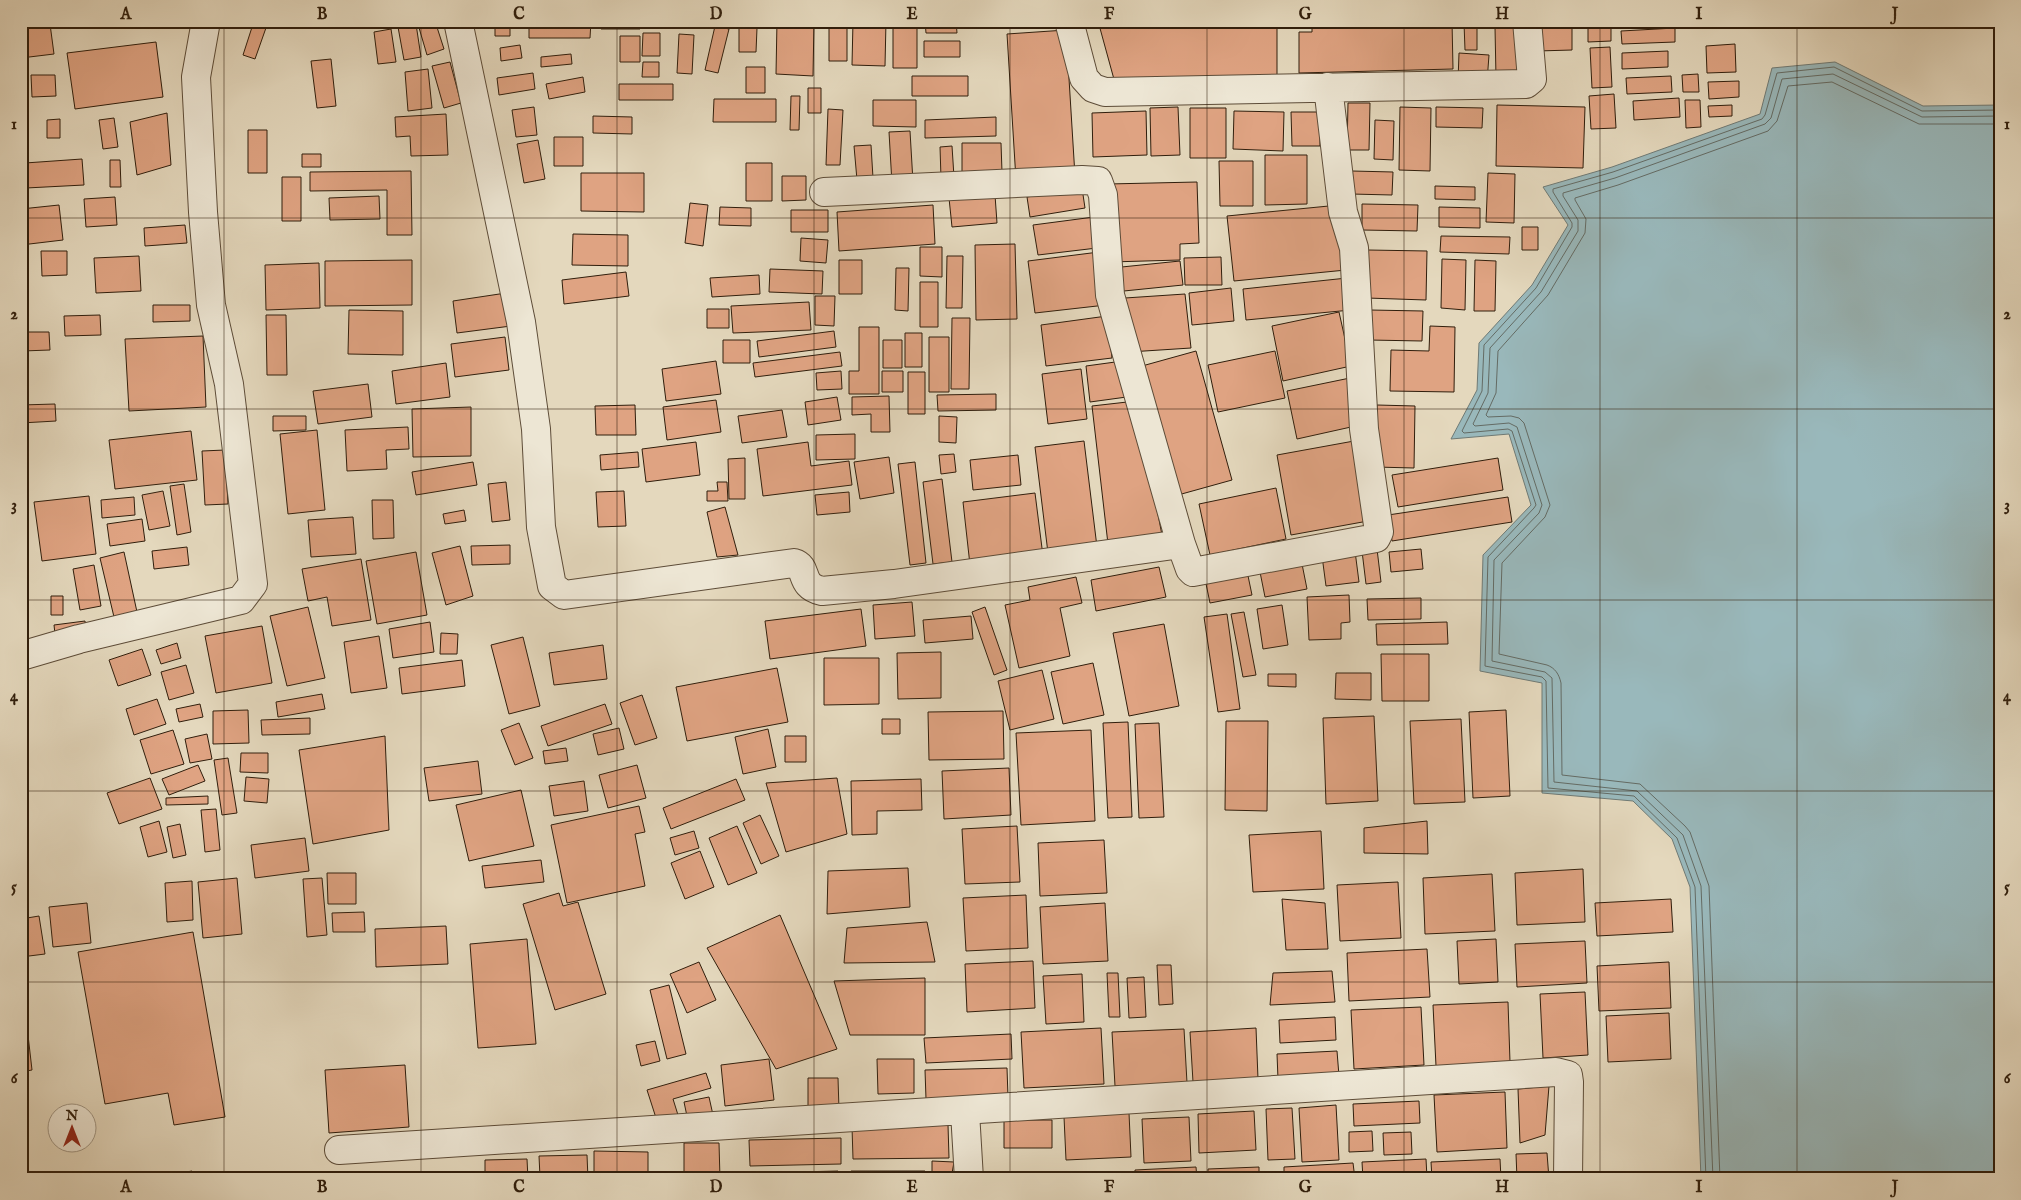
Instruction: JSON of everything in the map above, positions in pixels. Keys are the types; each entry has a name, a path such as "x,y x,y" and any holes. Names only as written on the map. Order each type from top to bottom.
{"street":[{"path":"21,656 79,639 241,600 253,584 230,384 211,305 207,258 196,77 206,21"},
{"path":"458,21 521,322 536,428 541,527 552,586 564,595 600,588 794,563 800,568 807,584 814,589 822,591 894,584 1181,544"},
{"path":"1069,21 1084,78 1093,88 1105,92 1526,84 1532,79 1528,21"},
{"path":"824,192 1082,180 1098,181 1102,194 1110,295 1181,544 1190,569 1193,572 1376,538 1378,536 1364,428 1354,248 1343,212 1328,87"},
{"path":"339,1150 1564,1073 1568,1075 1569,1082 1568,1179"},
{"path":"965,1112 969,1179"}],"water":[{"path":"1835,62 1923,106 2000,105 2000,1179 1701,1179 1690,887 1672,839 1633,801 1542,793 1542,683 1480,671 1483,555 1531,505 1509,434 1451,439 1477,390 1479,343 1532,285 1568,225 1543,187 1612,167 1760,114 1772,68"}],"building":[{"path":"21,21 30,21 31,27 50,24 54,54 21,58"},
{"path":"150,21 170,21 170,26 151,27"},
{"path":"254,21 267,25 255,59 243,55"},
{"path":"417,21 435,21 444,49 427,55"},
{"path":"495,21 510,21 510,36 495,36"},
{"path":"529,21 591,21 590,38 529,38"},
{"path":"601,21 640,21 640,29 601,29"},
{"path":"777,21 814,21 813,76 776,74"},
{"path":"829,21 847,21 847,61 829,61"},
{"path":"853,21 886,21 885,66 852,65"},
{"path":"893,21 917,21 917,68 893,68"},
{"path":"925,21 956,21 957,33 926,33"},
{"path":"1001,21 1055,21 1055,24 1001,25"},
{"path":"1098,21 1277,21 1277,78 1115,83"},
{"path":"1312,21 1452,21 1453,69 1299,73 1299,32 1312,32"},
{"path":"1537,21 1572,21 1572,50 1537,51"},
{"path":"1464,23 1477,23 1477,50 1465,50"},
{"path":"416,24 421,57 404,60 398,27"},
{"path":"1611,25 1611,41 1588,42 1588,26"},
{"path":"715,26 729,29 718,73 705,70"},
{"path":"739,27 757,28 756,52 739,52"},
{"path":"1495,27 1523,27 1524,78 1496,78"},
{"path":"1675,28 1675,42 1622,44 1621,31"},
{"path":"391,29 396,62 378,64 374,32"},
{"path":"1066,30 1075,176 1016,180 1007,34"},
{"path":"643,33 660,33 660,56 642,56"},
{"path":"679,34 694,35 692,74 677,73"},
{"path":"620,36 640,36 640,62 620,62"},
{"path":"924,41 960,41 960,57 924,57"},
{"path":"156,42 163,97 75,109 67,53"},
{"path":"1735,44 1736,72 1707,73 1706,46"},
{"path":"520,45 522,58 501,61 500,48"},
{"path":"1610,47 1612,87 1592,88 1590,48"},
{"path":"1668,51 1668,67 1622,69 1622,53"},
{"path":"1459,53 1489,55 1487,82 1458,81"},
{"path":"571,54 572,64 541,67 541,57"},
{"path":"331,59 336,106 317,108 311,61"},
{"path":"450,62 461,103 444,108 432,66"},
{"path":"643,62 659,62 659,77 642,77"},
{"path":"746,67 765,67 765,93 746,93"},
{"path":"428,69 432,108 408,111 405,72"},
{"path":"533,73 535,89 499,95 497,78"},
{"path":"1698,74 1699,92 1683,92 1682,75"},
{"path":"31,75 55,75 56,96 32,97"},
{"path":"912,76 968,76 968,96 912,96"},
{"path":"1671,76 1672,92 1627,94 1626,78"},
{"path":"583,77 585,92 549,99 546,84"},
{"path":"1739,81 1739,97 1709,99 1708,82"},
{"path":"619,84 673,84 673,100 619,100"},
{"path":"808,88 821,88 821,113 808,113"},
{"path":"1614,94 1616,128 1591,129 1589,96"},
{"path":"791,96 800,96 799,130 790,130"},
{"path":"1679,98 1680,117 1634,120 1633,101"},
{"path":"714,99 776,99 776,122 713,122"},
{"path":"873,100 916,100 916,127 873,126"},
{"path":"1685,100 1700,100 1701,127 1686,128"},
{"path":"1348,103 1370,103 1369,150 1347,150"},
{"path":"1497,105 1585,107 1583,168 1496,166"},
{"path":"1732,105 1732,116 1709,117 1708,106"},
{"path":"534,107 537,135 516,137 512,110"},
{"path":"1178,107 1180,155 1151,156 1150,108"},
{"path":"1400,107 1431,108 1430,171 1399,170"},
{"path":"1436,107 1483,108 1482,128 1436,127"},
{"path":"1190,108 1226,108 1226,158 1190,158"},
{"path":"828,109 843,110 840,165 826,165"},
{"path":"1146,111 1147,155 1093,157 1092,113"},
{"path":"1234,111 1284,112 1283,151 1233,149"},
{"path":"1291,112 1320,112 1320,146 1292,146"},
{"path":"167,113 171,165 137,175 130,122"},
{"path":"446,114 448,155 411,156 410,136 396,137 395,117"},
{"path":"593,116 632,117 632,134 593,133"},
{"path":"996,117 996,136 925,138 925,120"},
{"path":"114,118 118,147 103,149 99,120"},
{"path":"60,119 60,138 47,138 47,120"},
{"path":"1375,120 1394,121 1393,160 1374,159"},
{"path":"248,130 267,130 267,173 248,173"},
{"path":"910,131 913,182 892,184 889,132"},
{"path":"554,137 583,137 583,166 554,166"},
{"path":"538,140 545,179 524,183 517,144"},
{"path":"962,143 1001,143 1002,172 962,173"},
{"path":"871,145 873,178 857,180 854,146"},
{"path":"952,146 954,177 941,178 940,147"},
{"path":"302,154 321,154 321,167 302,167"},
{"path":"1265,155 1307,155 1307,204 1265,205"},
{"path":"82,159 84,185 26,188 25,163"},
{"path":"110,160 120,160 121,187 110,187"},
{"path":"1219,161 1253,161 1253,206 1220,206"},
{"path":"746,163 772,163 772,201 746,201"},
{"path":"411,171 412,235 387,235 387,190 310,191 310,172"},
{"path":"1352,171 1393,172 1392,195 1351,194"},
{"path":"581,173 644,173 644,212 581,211"},
{"path":"1488,173 1515,174 1514,223 1486,222"},
{"path":"782,176 806,176 806,200 782,201"},
{"path":"282,177 301,177 301,221 282,221"},
{"path":"1197,182 1199,243 1180,244 1180,260 1110,262 1108,184"},
{"path":"1435,186 1475,187 1475,200 1435,199"},
{"path":"1082,188 1085,208 1030,217 1027,197"},
{"path":"995,195 997,223 952,227 949,198"},
{"path":"379,196 380,219 330,220 329,198"},
{"path":"115,197 117,225 86,227 84,199"},
{"path":"690,203 708,205 703,246 685,243"},
{"path":"1362,204 1418,205 1417,231 1362,230"},
{"path":"59,205 63,240 21,245 21,209"},
{"path":"933,205 935,244 839,251 837,212"},
{"path":"1339,205 1346,270 1234,281 1227,216"},
{"path":"720,207 751,208 751,226 719,225"},
{"path":"1439,207 1480,208 1480,228 1439,227"},
{"path":"791,210 828,210 828,232 791,232"},
{"path":"1094,217 1097,248 1038,255 1033,225"},
{"path":"185,225 187,243 145,246 144,228"},
{"path":"1522,227 1538,227 1538,250 1522,250"},
{"path":"573,234 628,235 628,266 572,265"},
{"path":"1441,236 1510,237 1509,254 1440,252"},
{"path":"801,238 828,240 826,263 800,261"},
{"path":"1015,244 1017,319 976,320 975,245"},
{"path":"920,247 942,247 942,277 920,276"},
{"path":"1368,250 1427,251 1426,300 1367,298"},
{"path":"41,251 67,251 67,275 42,276"},
{"path":"1099,252 1106,305 1035,313 1028,261"},
{"path":"139,256 141,291 96,293 94,258"},
{"path":"947,256 963,256 962,308 946,308"},
{"path":"1221,257 1222,285 1185,285 1184,258"},
{"path":"1442,259 1466,260 1465,310 1441,308"},
{"path":"412,260 412,305 325,306 325,261"},
{"path":"839,260 862,260 862,294 839,294"},
{"path":"1475,260 1496,261 1495,311 1474,311"},
{"path":"1180,261 1183,285 1114,292 1112,268"},
{"path":"319,263 320,308 266,310 265,265"},
{"path":"896,268 909,268 908,311 895,310"},
{"path":"770,269 823,271 822,294 769,292"},
{"path":"626,272 629,296 564,304 562,280"},
{"path":"759,275 760,294 712,297 710,278"},
{"path":"1347,278 1351,310 1246,320 1243,289"},
{"path":"920,282 938,282 938,327 920,327"},
{"path":"1231,288 1234,321 1192,325 1189,293"},
{"path":"506,293 511,326 457,333 453,301"},
{"path":"1185,294 1191,348 1129,352 1125,298"},
{"path":"815,296 835,296 834,326 815,325"},
{"path":"809,302 811,330 733,333 731,306"},
{"path":"153,305 190,305 190,321 153,322"},
{"path":"707,309 729,309 729,328 707,328"},
{"path":"349,310 403,311 403,355 348,354"},
{"path":"1370,310 1423,311 1422,341 1369,340"},
{"path":"1339,312 1351,366 1283,381 1272,326"},
{"path":"100,315 101,335 65,336 64,316"},
{"path":"266,315 286,315 287,375 267,375"},
{"path":"1107,316 1112,358 1046,366 1041,325"},
{"path":"952,318 970,318 969,389 951,389"},
{"path":"1430,326 1455,327 1454,392 1390,391 1391,350 1429,351"},
{"path":"859,327 879,327 879,394 849,394 849,371 859,371"},
{"path":"834,331 836,347 759,357 757,341"},
{"path":"21,332 49,332 50,350 22,351"},
{"path":"905,333 922,333 922,367 905,367"},
{"path":"203,336 206,407 129,411 125,339"},
{"path":"505,337 509,370 455,377 451,344"},
{"path":"929,337 949,337 949,392 929,392"},
{"path":"723,340 750,340 750,363 723,363"},
{"path":"883,340 902,340 902,368 883,368"},
{"path":"1196,351 1232,480 1178,495 1142,366"},
{"path":"1275,351 1285,398 1218,412 1208,365"},
{"path":"840,352 842,366 755,377 753,363"},
{"path":"1130,360 1134,396 1090,402 1086,366"},
{"path":"716,361 721,394 666,401 662,369"},
{"path":"446,363 450,397 396,404 392,371"},
{"path":"1081,369 1087,419 1048,424 1042,374"},
{"path":"841,371 842,389 817,390 816,373"},
{"path":"882,371 903,371 903,392 882,392"},
{"path":"908,372 925,372 925,414 908,414"},
{"path":"1350,378 1360,425 1297,439 1287,391"},
{"path":"368,384 372,417 318,424 313,391"},
{"path":"996,394 996,410 938,411 937,395"},
{"path":"889,396 890,432 871,432 871,414 852,415 852,397"},
{"path":"837,397 841,420 808,425 805,402"},
{"path":"716,400 721,432 667,440 663,407"},
{"path":"1136,401 1162,535 1108,544 1092,406"},
{"path":"55,404 56,421 21,423 21,405"},
{"path":"635,405 636,435 596,435 595,406"},
{"path":"1377,405 1415,406 1414,468 1375,467"},
{"path":"471,407 471,456 413,457 412,409"},
{"path":"782,410 787,437 742,443 738,416"},
{"path":"273,416 306,416 306,430 273,431"},
{"path":"939,416 957,417 956,443 939,442"},
{"path":"408,427 409,449 386,450 387,469 347,471 345,430"},
{"path":"317,430 325,510 288,514 280,434"},
{"path":"191,431 197,480 115,489 109,440"},
{"path":"855,434 855,459 816,460 816,435"},
{"path":"1084,441 1097,547 1048,553 1035,447"},
{"path":"1354,441 1368,521 1291,535 1277,455"},
{"path":"696,442 700,475 646,482 642,449"},
{"path":"808,442 811,466 849,461 852,485 763,496 757,449"},
{"path":"225,450 228,504 205,505 202,451"},
{"path":"638,452 639,467 601,470 600,455"},
{"path":"954,454 956,472 941,474 939,455"},
{"path":"1018,455 1021,485 973,490 970,460"},
{"path":"889,457 894,493 860,499 854,462"},
{"path":"745,458 745,499 729,499 728,459"},
{"path":"1498,458 1503,490 1398,507 1392,475"},
{"path":"473,462 477,485 416,495 412,472"},
{"path":"915,462 926,563 910,565 898,464"},
{"path":"942,479 952,562 933,564 923,482"},
{"path":"506,482 510,520 492,522 488,484"},
{"path":"717,482 727,482 728,501 707,501 707,491 718,491"},
{"path":"184,484 191,532 177,535 170,486"},
{"path":"1276,488 1286,539 1210,555 1199,504"},
{"path":"163,491 170,526 149,530 142,495"},
{"path":"624,491 626,526 598,527 596,492"},
{"path":"849,492 850,512 817,515 815,495"},
{"path":"1035,493 1043,556 970,565 963,502"},
{"path":"89,496 96,554 42,561 34,502"},
{"path":"134,497 135,515 102,518 101,500"},
{"path":"1508,497 1512,522 1392,541 1388,515"},
{"path":"372,500 393,500 394,538 373,539"},
{"path":"725,507 738,555 717,557 707,512"},
{"path":"464,510 466,521 445,524 443,514"},
{"path":"353,517 356,554 311,557 308,520"},
{"path":"142,519 145,541 110,546 107,524"},
{"path":"510,545 510,564 472,565 471,546"},
{"path":"460,546 473,596 446,605 432,553"},
{"path":"187,547 189,565 154,569 152,551"},
{"path":"1377,549 1381,582 1366,584 1362,551"},
{"path":"1421,549 1423,569 1391,572 1389,552"},
{"path":"1355,551 1359,582 1326,586 1322,556"},
{"path":"124,552 137,612 114,617 100,558"},
{"path":"416,552 427,615 377,624 366,561"},
{"path":"361,559 371,620 332,626 327,597 308,601 302,569"},
{"path":"1301,559 1307,589 1265,597 1259,567"},
{"path":"94,565 101,606 80,610 73,569"},
{"path":"1159,567 1166,597 1096,611 1091,580"},
{"path":"1247,571 1252,595 1210,603 1205,579"},
{"path":"1076,577 1082,603 1060,608 1070,656 1019,668 1005,605 1030,600 1028,587"},
{"path":"1349,595 1350,622 1341,623 1341,639 1309,640 1307,597"},
{"path":"51,596 63,596 63,615 51,615"},
{"path":"1421,598 1421,619 1368,620 1367,599"},
{"path":"912,602 915,636 875,639 873,605"},
{"path":"1282,605 1288,645 1263,649 1257,609"},
{"path":"308,607 325,678 287,686 270,616"},
{"path":"985,607 1007,670 994,675 972,612"},
{"path":"861,609 866,646 770,659 765,621"},
{"path":"1244,612 1256,675 1243,677 1231,614"},
{"path":"1227,614 1240,709 1218,712 1204,617"},
{"path":"971,616 973,639 925,643 923,620"},
{"path":"85,621 86,630 55,634 54,625"},
{"path":"430,622 434,652 393,658 389,629"},
{"path":"1447,622 1448,644 1377,645 1376,624"},
{"path":"1164,624 1179,706 1129,716 1113,633"},
{"path":"262,626 272,683 216,693 205,636"},
{"path":"441,633 458,634 457,654 440,654"},
{"path":"379,636 387,688 351,693 344,642"},
{"path":"523,637 540,706 509,714 491,645"},
{"path":"177,643 181,658 161,664 156,650"},
{"path":"603,645 607,679 554,685 549,653"},
{"path":"142,649 151,675 118,686 109,660"},
{"path":"941,652 941,698 898,699 897,653"},
{"path":"1381,654 1429,654 1429,701 1382,701"},
{"path":"824,658 879,658 879,704 824,705"},
{"path":"462,660 465,686 402,694 399,668"},
{"path":"1093,663 1104,715 1063,724 1051,672"},
{"path":"186,665 194,693 169,700 161,672"},
{"path":"777,668 788,722 687,741 676,687"},
{"path":"1042,670 1054,719 1010,730 998,681"},
{"path":"1336,673 1371,673 1371,700 1335,699"},
{"path":"1268,674 1296,674 1296,687 1268,686"},
{"path":"322,694 325,709 278,717 276,702"},
{"path":"642,695 657,738 635,745 620,703"},
{"path":"157,699 166,724 134,735 126,709"},
{"path":"200,704 203,717 179,722 176,709"},
{"path":"605,704 612,724 548,746 541,726"},
{"path":"248,710 249,743 213,744 213,711"},
{"path":"1506,710 1510,796 1473,798 1469,712"},
{"path":"1003,711 1004,759 929,760 928,712"},
{"path":"1374,716 1378,801 1326,804 1323,718"},
{"path":"310,718 310,734 262,735 261,720"},
{"path":"882,719 900,719 900,734 882,734"},
{"path":"1461,719 1465,802 1414,804 1410,721"},
{"path":"1226,721 1268,721 1267,811 1225,810"},
{"path":"1128,722 1132,817 1108,818 1103,723"},
{"path":"519,723 533,758 515,765 501,730"},
{"path":"1159,723 1164,817 1139,818 1135,724"},
{"path":"619,728 624,749 598,755 593,734"},
{"path":"768,729 776,767 743,774 735,737"},
{"path":"173,730 184,764 151,774 140,740"},
{"path":"1091,730 1095,821 1021,825 1016,733"},
{"path":"207,734 212,759 190,763 185,739"},
{"path":"385,736 389,830 313,844 299,750"},
{"path":"785,736 806,736 806,762 785,762"},
{"path":"566,748 568,761 545,764 543,751"},
{"path":"241,753 268,753 268,773 240,772"},
{"path":"228,758 237,813 222,815 214,760"},
{"path":"478,761 482,794 429,801 424,768"},
{"path":"198,765 205,781 169,795 162,779"},
{"path":"637,765 646,798 608,808 599,775"},
{"path":"1009,768 1011,815 944,819 942,771"},
{"path":"246,777 269,779 267,803 244,801"},
{"path":"150,778 162,809 119,824 107,793"},
{"path":"837,778 847,834 786,852 766,783"},
{"path":"736,779 745,800 671,829 663,808"},
{"path":"921,779 922,810 877,811 877,834 852,835 851,781"},
{"path":"584,781 588,811 554,816 549,786"},
{"path":"521,790 534,846 469,861 456,805"},
{"path":"208,796 208,804 166,805 166,798"},
{"path":"639,806 645,832 635,834 645,886 567,903 551,825"},
{"path":"216,809 220,850 205,852 201,810"},
{"path":"760,815 779,856 761,864 743,823"},
{"path":"159,821 167,852 148,857 140,827"},
{"path":"1427,821 1428,854 1364,853 1364,828"},
{"path":"180,824 186,855 173,858 167,827"},
{"path":"737,826 757,873 728,885 709,838"},
{"path":"1017,826 1020,882 965,884 962,829"},
{"path":"694,831 699,848 675,855 670,838"},
{"path":"1321,831 1324,889 1253,892 1249,835"},
{"path":"305,838 309,871 255,878 251,845"},
{"path":"1104,840 1107,893 1040,896 1038,843"},
{"path":"700,851 714,887 685,899 671,863"},
{"path":"541,860 544,882 485,888 482,866"},
{"path":"908,868 910,907 827,914 828,871"},
{"path":"1583,869 1585,922 1517,925 1515,873"},
{"path":"327,873 356,873 356,904 328,904"},
{"path":"1492,874 1495,931 1425,934 1423,878"},
{"path":"237,878 242,934 203,938 198,882"},
{"path":"322,878 327,935 307,937 303,879"},
{"path":"192,881 193,920 167,922 165,883"},
{"path":"1398,882 1401,938 1340,941 1337,885"},
{"path":"559,893 563,906 578,902 606,994 555,1010 523,904"},
{"path":"1026,895 1028,948 966,951 963,898"},
{"path":"1282,899 1325,903 1328,949 1286,950"},
{"path":"1671,899 1673,932 1597,936 1595,903"},
{"path":"87,903 91,943 53,947 49,907"},
{"path":"1105,903 1108,961 1043,964 1040,907"},
{"path":"364,912 365,932 333,932 332,913"},
{"path":"780,915 837,1049 776,1069 707,948"},
{"path":"39,916 45,954 21,957 21,919"},
{"path":"927,922 935,962 844,963 847,928"},
{"path":"446,926 448,964 376,967 375,929"},
{"path":"193,932 225,1117 174,1125 168,1093 105,1104 78,952"},
{"path":"527,939 536,1044 478,1048 470,944"},
{"path":"1496,939 1498,982 1459,984 1457,941"},
{"path":"1585,941 1587,983 1517,987 1515,944"},
{"path":"1427,949 1430,997 1349,1001 1347,953"},
{"path":"1033,961 1035,1008 967,1012 965,964"},
{"path":"699,962 716,1000 687,1013 670,974"},
{"path":"1669,962 1671,1008 1599,1011 1597,966"},
{"path":"1157,965 1171,965 1173,1004 1159,1005"},
{"path":"1332,971 1335,1002 1270,1005 1273,973"},
{"path":"1107,973 1118,973 1120,1017 1109,1017"},
{"path":"1082,974 1084,1022 1046,1024 1043,976"},
{"path":"1144,977 1146,1017 1129,1018 1127,978"},
{"path":"925,978 925,1035 850,1035 834,981"},
{"path":"669,985 686,1054 667,1059 650,990"},
{"path":"1585,992 1588,1055 1543,1058 1540,994"},
{"path":"24,1000 32,1070 21,1072 21,1001"},
{"path":"1508,1002 1510,1062 1436,1066 1433,1005"},
{"path":"1421,1007 1424,1065 1354,1069 1351,1010"},
{"path":"1669,1013 1671,1059 1608,1062 1606,1016"},
{"path":"1335,1017 1336,1040 1280,1043 1279,1020"},
{"path":"1101,1028 1104,1084 1024,1088 1021,1032"},
{"path":"1256,1028 1258,1079 1193,1082 1190,1032"},
{"path":"1184,1029 1187,1083 1115,1086 1112,1032"},
{"path":"1011,1034 1012,1059 926,1063 924,1038"},
{"path":"655,1041 660,1061 641,1066 636,1045"},
{"path":"1337,1051 1339,1076 1278,1079 1277,1054"},
{"path":"769,1059 774,1100 725,1106 721,1065"},
{"path":"877,1059 914,1059 914,1093 878,1094"},
{"path":"405,1065 409,1127 329,1133 325,1070"},
{"path":"1007,1068 1008,1097 926,1099 925,1070"},
{"path":"706,1073 711,1088 673,1099 678,1115 657,1121 647,1090"},
{"path":"808,1078 838,1078 839,1110 808,1110"},
{"path":"1549,1086 1545,1135 1520,1143 1518,1089"},
{"path":"1505,1092 1507,1148 1437,1152 1434,1095"},
{"path":"709,1097 713,1115 688,1121 684,1102"},
{"path":"1419,1101 1420,1123 1354,1126 1353,1104"},
{"path":"1336,1105 1339,1160 1302,1162 1299,1108"},
{"path":"1292,1108 1295,1159 1268,1160 1266,1109"},
{"path":"1254,1111 1256,1150 1199,1153 1198,1114"},
{"path":"1129,1113 1131,1157 1066,1160 1064,1117"},
{"path":"1189,1117 1191,1161 1144,1163 1142,1119"},
{"path":"1004,1120 1052,1120 1052,1148 1004,1148"},
{"path":"948,1125 949,1158 853,1159 852,1127"},
{"path":"1372,1131 1373,1151 1349,1152 1349,1132"},
{"path":"1411,1132 1412,1154 1384,1155 1383,1133"},
{"path":"841,1138 841,1164 750,1166 749,1140"},
{"path":"684,1143 719,1143 720,1179 684,1179"},
{"path":"21,1151 24,1151 27,1179 21,1179"},
{"path":"594,1151 648,1152 648,1179 594,1179"},
{"path":"1547,1153 1549,1179 1517,1179 1516,1154"},
{"path":"587,1155 588,1179 540,1177 539,1156"},
{"path":"527,1159 528,1179 485,1179 485,1160"},
{"path":"1426,1159 1427,1178 1363,1179 1362,1162"},
{"path":"1500,1159 1501,1179 1432,1179 1431,1162"},
{"path":"932,1161 954,1162 951,1179 932,1179"},
{"path":"1353,1163 1355,1179 1284,1179 1284,1167"},
{"path":"1196,1167 1197,1179 1135,1179 1135,1170"},
{"path":"1259,1167 1259,1179 1208,1179 1208,1169"},
{"path":"192,1171 191,1179 175,1179 175,1174"},
{"path":"838,1171 838,1179 758,1179 757,1173"},
{"path":"851,1171 925,1171 925,1179 851,1179"},
{"path":"407,1175 407,1179 318,1179 318,1176"}]}
